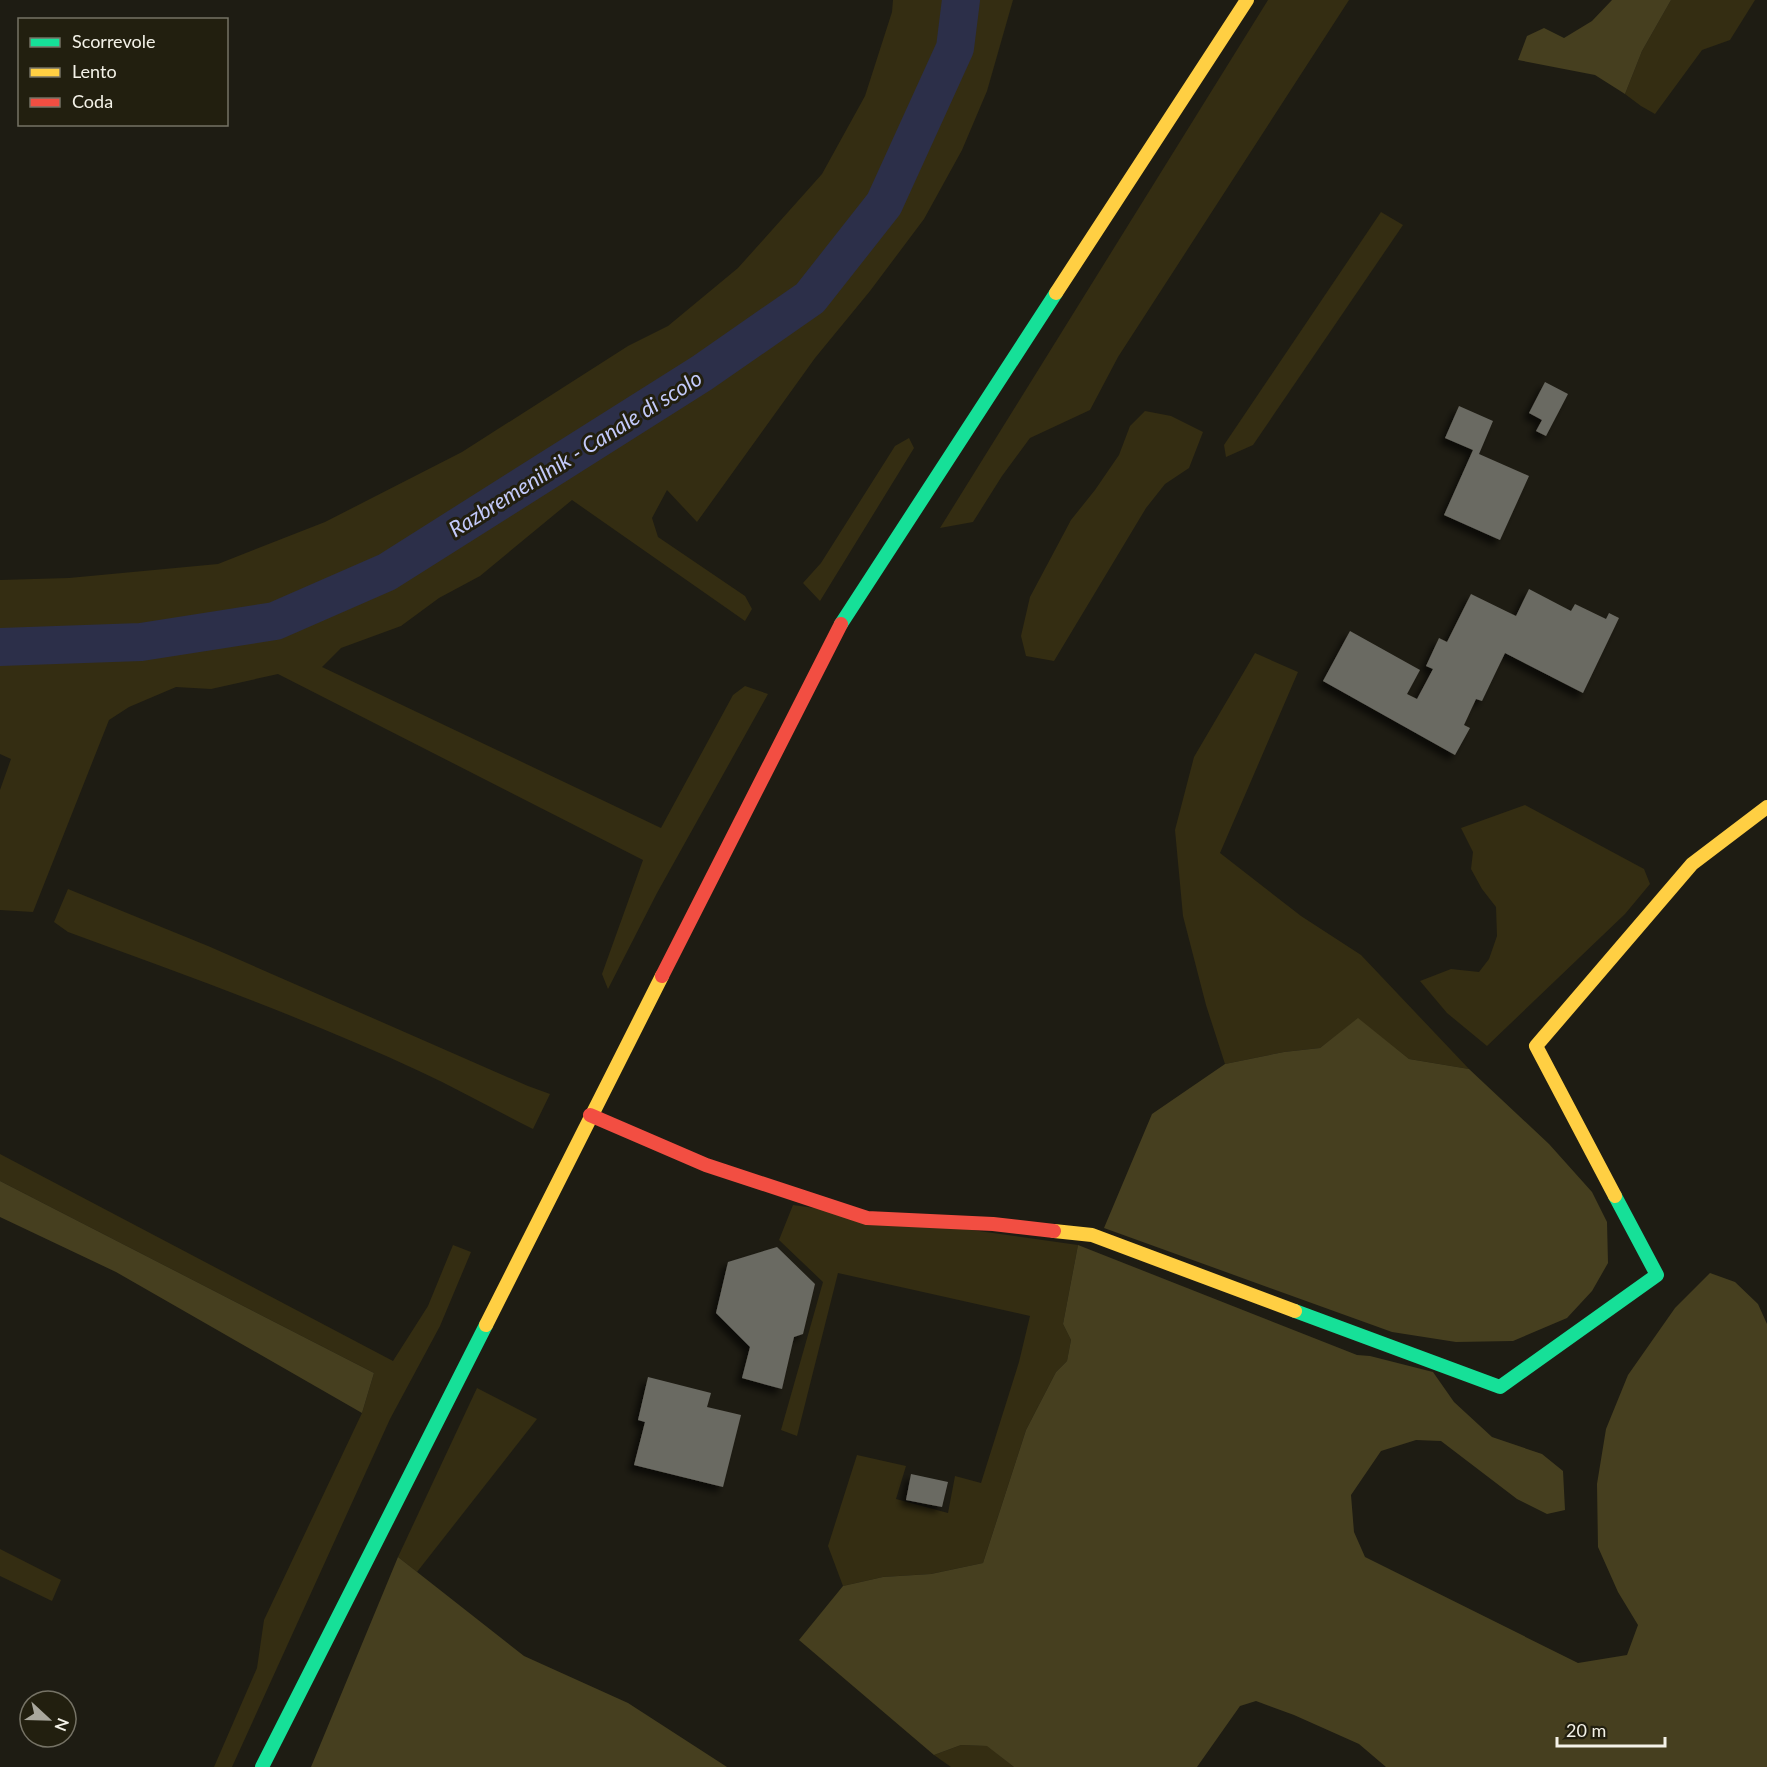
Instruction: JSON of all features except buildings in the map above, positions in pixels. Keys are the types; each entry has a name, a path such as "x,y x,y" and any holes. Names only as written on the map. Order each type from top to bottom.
{"main road":[{"path":"262,1767 836,631 1247,0"},
{"path":"590,1115 706,1165 867,1218 993,1224 1092,1235 1500,1387 1657,1275 1536,1046 1692,864 1767,807"}],"shaded area":[{"path":"893,0 1013,0 987,91 962,150 924,219 870,291 815,358 697,522 667,490 652,518 658,537 745,596 752,609 745,621 572,500 480,576 439,598 401,626 341,648 322,667 661,828 733,695 745,686 768,694 657,893 608,989 602,974 643,860 278,674 211,689 176,687 129,707 109,720 33,912 0,910 0,790 11,759 0,754 0,580 69,578 218,564 325,522 462,452 628,346 668,326 738,268 822,174 865,96 892,12"},
{"path":"1268,0 1349,0 1118,357 1090,410 1030,438 1002,476 973,522 940,528"},
{"path":"1612,0 1671,0 1642,51 1625,94 1595,75 1518,60 1527,36 1544,28 1564,38 1592,21"},
{"path":"1671,0 1755,0 1730,40 1702,50 1655,114 1625,94 1642,51"},
{"path":"1381,212 1403,225 1253,445 1226,457 1224,445"},
{"path":"1145,411 1171,416 1203,432 1189,468 1165,484 1146,508 1054,661 1026,656 1021,636 1030,597 1071,520 1119,455 1130,426"},
{"path":"909,438 914,448 820,601 803,583 821,563 895,446"},
{"path":"1255,653 1298,672 1220,853 1301,916 1361,955 1469,1069 1409,1059 1358,1019 1320,1048 1284,1052 1225,1064 1206,1005 1183,916 1175,830 1194,757"},
{"path":"1525,805 1644,869 1650,884 1625,914 1487,1046 1447,1013 1420,981 1451,969 1479,972 1489,959 1497,936 1496,907 1482,889 1471,869 1473,852 1461,828"},
{"path":"68,889 208,946 550,1094 533,1129 434,1078 333,1033 68,932 54,922"},
{"path":"1358,1018 1409,1059 1469,1069 1549,1144 1592,1192 1607,1222 1608,1263 1592,1291 1567,1318 1513,1341 1456,1342 1392,1332 1104,1228 1152,1114 1225,1064 1284,1052 1320,1048"},
{"path":"0,1154 393,1361 428,1306 453,1245 471,1252 440,1326 390,1419 232,1767 214,1767 257,1668 264,1620 362,1413 374,1373 0,1181"},
{"path":"0,1181 374,1373 362,1413 116,1272 0,1217"},
{"path":"793,1205 1078,1245 1063,1324 1071,1340 1067,1361 1056,1372 1026,1430 983,1563 931,1574 883,1577 843,1586 828,1546 857,1455 906,1466 896,1499 948,1513 955,1476 981,1483 1019,1362 1030,1316 838,1273 797,1436 781,1430 823,1282 779,1240"},
{"path":"1078,1245 1357,1355 1370,1356 1433,1372 1454,1402 1492,1437 1542,1454 1563,1471 1565,1510 1547,1514 1517,1499 1441,1441 1416,1440 1381,1451 1351,1495 1354,1532 1365,1557 1578,1663 1627,1655 1638,1625 1618,1592 1598,1547 1597,1484 1606,1429 1628,1375 1675,1308 1710,1273 1735,1282 1758,1304 1767,1324 1767,1767 1386,1767 1359,1744 1256,1701 1240,1706 1197,1767 1014,1767 987,1746 961,1745 934,1755 799,1640 843,1586 883,1577 931,1574 983,1563 1026,1430 1056,1372 1067,1361 1071,1340 1063,1324"},
{"path":"477,1388 537,1419 417,1572 398,1557"},
{"path":"0,1549 61,1580 52,1601 0,1576"},
{"path":"398,1557 524,1656 628,1703 727,1767 311,1767"},
{"path":"961,1745 988,1746 1014,1767 951,1767 934,1755"}],"waterway":[{"name":"Razbremenilnik - Canale di scolo","path":"0,647 141,642 275,621 387,572 702,373 810,298 884,204 955,48 961,0"}],"traffic: fast":[{"path":"841,624 1056,293"},
{"path":"1295,1311 1500,1387 1657,1275 1615,1196"},
{"path":"262,1767 486,1325"}],"traffic: slow":[{"path":"1056,293 1247,0"},
{"path":"1615,1196 1536,1046 1692,864 1767,807"},
{"path":"486,1325 662,976"},
{"path":"1054,1231 1092,1235 1295,1311"}],"traffic: jam":[{"path":"662,976 841,624"},
{"path":"590,1115 706,1165 867,1218 993,1224 1054,1231"}]}
